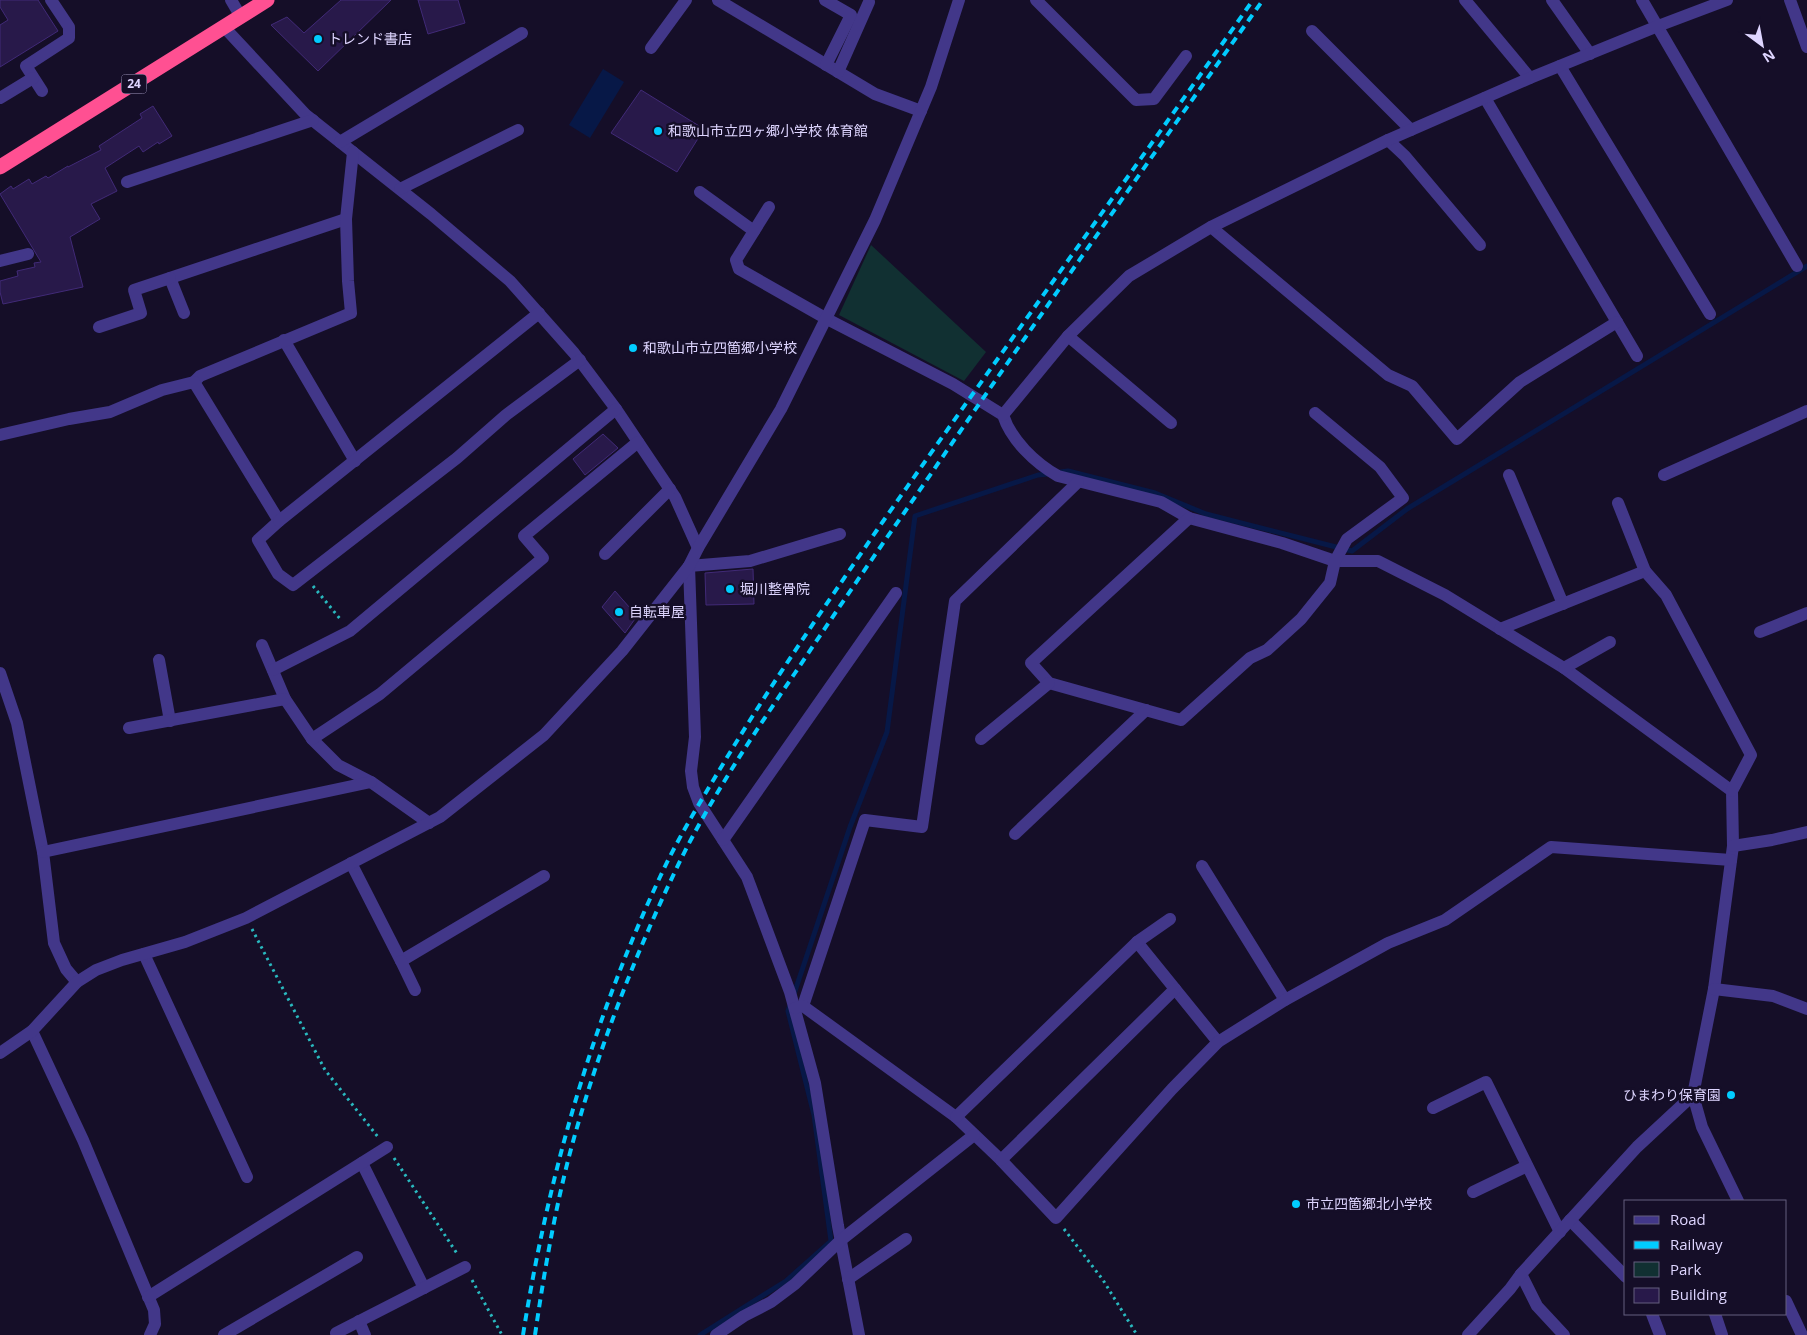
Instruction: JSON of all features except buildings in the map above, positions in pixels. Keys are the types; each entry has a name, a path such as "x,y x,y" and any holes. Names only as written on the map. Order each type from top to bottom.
{"highway":[{"name":"24","path":"0,168 267,0"}],"street":[{"path":"42,91 26,66 69,38 68,27 52,0"},
{"path":"232,0 241,17"},
{"path":"651,48 686,0"},
{"path":"718,0 875,94 921,111"},
{"path":"825,0 851,15 826,64"},
{"path":"0,1052 32,1030 77,982 96,970 122,960 185,942 246,918 440,817 544,735 622,651 689,566 781,409 875,220 931,87 959,0"},
{"path":"1036,0 1136,100 1154,99 1186,56"},
{"path":"1465,0 1530,78"},
{"path":"1552,0 1590,54"},
{"path":"1642,0 1797,266"},
{"path":"1003,415 1068,336 1129,276 1211,227 1388,140 1707,4 1728,0"},
{"path":"1790,0 1807,47"},
{"path":"838,72 869,2"},
{"path":"224,27 292,101 313,120 400,189 510,281 580,360 616,409 670,489 698,548"},
{"path":"1312,31 1411,130"},
{"path":"340,142 522,33"},
{"path":"1560,66 1710,314"},
{"path":"0,98 34,78"},
{"path":"1485,98 1637,356"},
{"path":"127,182 313,120"},
{"path":"400,189 518,130"},
{"path":"1388,140 1405,156 1480,245"},
{"path":"0,435 69,419 110,412 162,390 194,382 200,376 351,313 346,219 353,152"},
{"path":"700,192 754,231"},
{"path":"769,207 736,260 739,269 827,319 953,384 1003,415 1006,425 1017,441 1046,469 1058,476 1078,482 1161,502 1189,518 1282,542 1378,561 1445,595 1564,668 1732,791"},
{"path":"99,327 141,313 134,290 346,219"},
{"path":"1211,227 1388,375 1412,386 1458,439 1520,382 1617,322"},
{"path":"0,260 28,254"},
{"path":"170,278 184,313"},
{"path":"539,313 279,521 258,540 278,574 293,585 457,458 506,415 580,360"},
{"path":"1068,336 1171,423"},
{"path":"284,340 355,461"},
{"path":"194,382 279,521"},
{"path":"273,670 350,631 616,409"},
{"path":"1664,475 1807,411"},
{"path":"1189,518 1032,664 1050,683 1181,720 1250,658 1267,650 1301,619 1330,583 1347,539 1403,498 1380,467 1315,413"},
{"path":"312,739 380,694 543,558 524,536 638,442"},
{"path":"1509,475 1563,604"},
{"path":"799,1007 865,820 922,827 955,601 1078,482"},
{"path":"605,554 670,489"},
{"path":"1618,503 1645,571 1666,595 1751,755 1732,791 1733,846 1714,989 1692,1095 1702,1127 1738,1200"},
{"path":"689,566 750,561 840,534"},
{"path":"689,566 695,737 691,771 692,779 699,803 747,877 790,992 799,1007 815,1084 840,1240 859,1335"},
{"path":"1500,629 1645,571"},
{"path":"723,840 896,593"},
{"path":"1760,632 1807,613"},
{"path":"1564,668 1610,642"},
{"path":"262,645 285,699 312,739 338,765 370,782 429,823"},
{"path":"158,660 170,721"},
{"path":"0,673 17,723 43,852 54,942 66,969 77,982"},
{"path":"981,739 1050,683"},
{"path":"129,728 285,699"},
{"path":"1015,834 1146,710"},
{"path":"43,852 370,782"},
{"path":"1733,846 1807,832"},
{"path":"799,1007 956,1117 1001,1160 1056,1218 1172,1089 1218,1042 1285,1000 1388,943 1445,920 1551,847 1731,860"},
{"path":"351,863 415,990"},
{"path":"1202,866 1285,1000"},
{"path":"401,961 544,876"},
{"path":"956,1117 1137,942 1170,919"},
{"path":"1137,942 1218,1042"},
{"path":"144,954 247,1177"},
{"path":"1001,1160 1174,989"},
{"path":"1714,989 1773,996 1807,1009"},
{"path":"32,1030 83,1140 154,1310 155,1324 150,1335"},
{"path":"1433,1108 1486,1082 1560,1232"},
{"path":"1468,1335 1637,1147 1692,1095"},
{"path":"716,1335 744,1316 771,1302 795,1284 840,1240 974,1135"},
{"path":"148,1297 387,1147"},
{"path":"362,1163 424,1288"},
{"path":"1473,1192 1528,1166"},
{"path":"1570,1220 1624,1275"},
{"path":"848,1279 906,1239"},
{"path":"224,1335 357,1257"},
{"path":"336,1333 465,1267"},
{"path":"1521,1274 1537,1306 1564,1335"},
{"path":"1787,1303 1802,1335"},
{"path":"1652,1315 1660,1335"},
{"path":"1715,1315 1722,1335"},
{"path":"359,1321 365,1335"}],"path":[{"path":"304,576 350,631"},
{"path":"246,918 326,1070 387,1147 465,1267 502,1335"},
{"path":"1056,1218 1103,1280 1138,1335"}],"green space":[{"path":"871,245 986,352 964,381 839,315"}],"water":[{"path":"603,69 624,82 590,138 569,125"}],"waterway":[{"path":"1060,472 1068,471 1155,493 1206,514 1352,551 1407,509 1807,266"},
{"path":"794,994 850,827 887,732 915,516 1038,475 1049,474"},
{"path":"700,1335 786,1281 831,1241 814,1115 788,1011 790,1005"}],"railway":[{"path":"523,1335 545,1217 575,1101 593,1044 636,932 660,877 681,836 758,708 877,530 1253,0"},
{"path":"535,1335 557,1206 569,1156 598,1061 623,992 651,924 694,833 750,740 849,593 1127,192 1263,0"}],"place":[{"name":"トレンド書店","path":"318,39"},
{"name":"和歌山市立四ヶ郷小学校 体育館","path":"658,131"},
{"name":"和歌山市立四箇郷小学校","path":"633,348"},
{"name":"堀川整骨院","path":"730,589"},
{"name":"自転車屋","path":"619,612"},
{"name":"ひまわり保育園","path":"1731,1095"},
{"name":"市立四箇郷北小学校","path":"1296,1204"}]}
